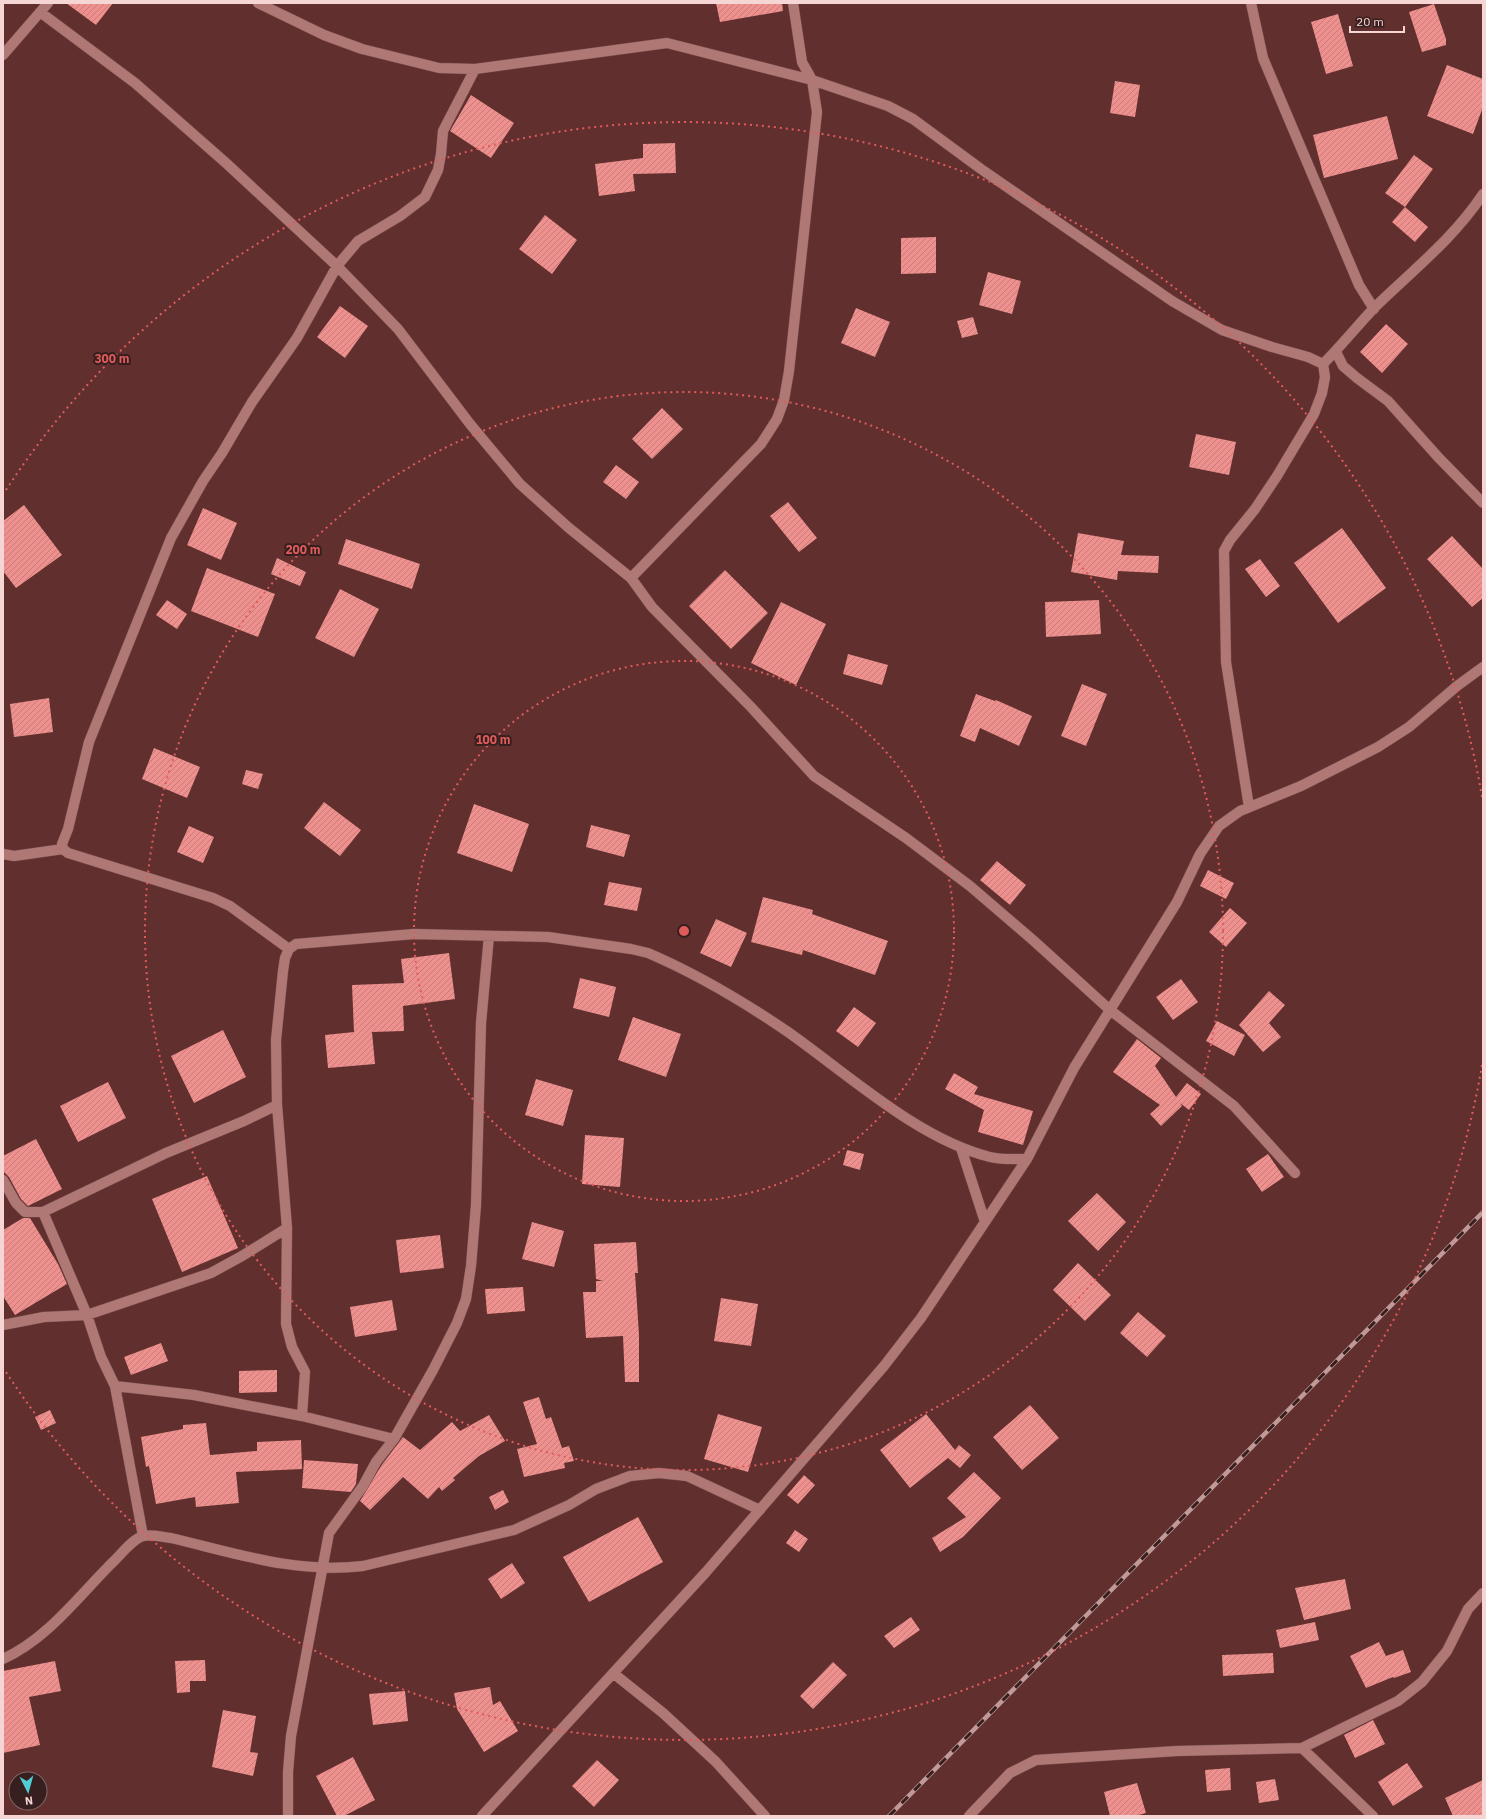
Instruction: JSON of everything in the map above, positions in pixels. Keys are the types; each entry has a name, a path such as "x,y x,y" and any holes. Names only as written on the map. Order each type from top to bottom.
{"street":[{"path":"3,54 48,3"},
{"path":"258,3 324,35 362,49 439,68 475,69 667,43 812,80 888,106 913,119 1166,297 1222,330 1272,347 1308,356 1323,364"},
{"path":"631,578 761,444 778,419 784,400 789,371 817,112 812,80 802,62 793,3"},
{"path":"1251,3 1263,58 1359,285 1374,308"},
{"path":"40,12 135,83 226,163 337,266 398,329 470,424 520,484 569,528 631,578 652,607 751,707 814,776 906,838 970,886 1034,941 1110,1010 1234,1106 1295,1173"},
{"path":"289,950 230,906 213,898 68,853 63,849 62,844 68,829 89,742 171,538 203,481 222,453 252,402 297,338 337,266 358,241 400,216 425,197 438,170 442,154 443,131 475,69"},
{"path":"1323,364 1336,352 1374,308 1471,213 1483,194"},
{"path":"1336,352 1343,366 1388,401 1438,457 1483,503"},
{"path":"1249,807 1227,668 1224,551 1230,540 1255,509 1277,476 1314,414 1322,393 1325,377 1323,364"},
{"path":"482,1816 706,1572 889,1360 921,1318 964,1256 1027,1159 1074,1068 1177,902 1200,854 1219,826 1240,811 1302,786 1378,747 1409,727 1457,686 1483,667"},
{"path":"3,854 14,856 29,855 63,849"},
{"path":"302,1416 304,1372 292,1347 286,1324 287,1228 277,1105 276,1040 285,958 289,950 296,944 414,934 548,937 631,949 662,959 744,1003 835,1066 882,1102 945,1141 960,1148 992,1158 1027,1159"},
{"path":"288,1816 288,1772 292,1736 329,1532 363,1486 376,1462 394,1439 433,1370 457,1323 466,1299 471,1266 476,1205 481,1023 489,936"},
{"path":"3,1180 16,1203 25,1212 43,1212 166,1153 244,1121 277,1105"},
{"path":"960,1148 985,1222"},
{"path":"43,1212 86,1315 101,1357 115,1386 143,1536"},
{"path":"3,1325 44,1318 86,1315 210,1273 242,1256 287,1228"},
{"path":"115,1386 194,1395 302,1416 394,1439"},
{"path":"3,1659 29,1644 52,1625 112,1562 136,1539 143,1536 152,1535 171,1538 288,1566 341,1569 363,1566 514,1530 569,1505 596,1489 630,1476 659,1473 687,1476 760,1510"},
{"path":"969,1816 1010,1773 1036,1760 1176,1752 1302,1748 1398,1700 1422,1682 1447,1651 1468,1609 1483,1592"},
{"path":"613,1673 663,1713 716,1762 765,1816"},
{"path":"1302,1748 1373,1816"}],"building":[{"path":"66,3 113,3 96,25"},
{"path":"716,3 782,3 783,11 720,22"},
{"path":"1434,4 1446,39 1446,45 1422,52 1409,12"},
{"path":"1338,14 1353,66 1326,74 1311,22"},
{"path":"1447,65 1483,79 1483,107 1473,134 1427,116"},
{"path":"1115,81 1140,85 1135,117 1110,113"},
{"path":"471,95 514,123 491,158 450,131"},
{"path":"1387,116 1398,159 1324,178 1313,135"},
{"path":"675,143 676,173 633,174 635,191 599,196 595,164 643,158 643,144"},
{"path":"1414,155 1433,169 1405,207 1385,193"},
{"path":"1405,207 1428,227 1415,242 1392,222"},
{"path":"545,215 577,240 552,274 519,249"},
{"path":"936,237 936,273 901,274 901,238"},
{"path":"988,272 1021,281 1012,314 979,305"},
{"path":"340,306 368,326 345,358 317,337"},
{"path":"856,308 890,322 875,357 841,343"},
{"path":"973,317 978,334 962,338 957,321"},
{"path":"1386,324 1408,344 1382,373 1360,352"},
{"path":"662,408 683,429 652,459 632,439"},
{"path":"1196,434 1236,442 1229,475 1189,467"},
{"path":"616,465 639,482 626,499 603,482"},
{"path":"788,502 817,538 799,552 770,516"},
{"path":"24,505 62,555 16,588 3,571 3,521"},
{"path":"203,508 237,523 221,560 187,545"},
{"path":"1342,528 1386,588 1338,623 1294,563"},
{"path":"1078,533 1124,541 1121,555 1159,556 1158,573 1118,571 1117,580 1071,572"},
{"path":"1452,536 1483,569 1483,598 1472,607 1427,559"},
{"path":"346,539 420,564 412,589 338,564"},
{"path":"277,558 306,572 300,586 271,574"},
{"path":"1260,559 1280,586 1266,597 1245,569"},
{"path":"207,568 275,594 258,637 191,611"},
{"path":"725,570 768,613 731,649 689,606"},
{"path":"340,589 379,609 354,657 315,638"},
{"path":"167,600 187,614 177,629 156,615"},
{"path":"1099,600 1101,634 1046,637 1045,602"},
{"path":"781,602 826,624 796,685 751,663"},
{"path":"848,654 888,665 882,685 843,674"},
{"path":"1082,684 1107,694 1086,746 1061,736"},
{"path":"976,694 995,701 996,700 1032,716 1019,746 980,728 975,742 960,736"},
{"path":"49,698 53,732 14,737 10,704"},
{"path":"154,748 200,767 187,798 142,779"},
{"path":"246,770 263,774 258,789 242,784"},
{"path":"324,802 361,830 340,856 304,828"},
{"path":"474,804 529,824 512,872 457,853"},
{"path":"591,825 630,835 624,857 586,847"},
{"path":"189,826 214,837 203,863 177,852"},
{"path":"997,861 1026,885 1010,905 980,880"},
{"path":"1208,870 1234,883 1226,899 1200,886"},
{"path":"609,882 642,888 637,911 604,905"},
{"path":"763,897 813,910 812,914 888,941 875,975 803,950 802,955 751,942"},
{"path":"1230,908 1247,923 1226,947 1209,932"},
{"path":"716,919 747,933 731,967 700,953"},
{"path":"449,953 455,999 403,1006 404,1031 372,1032 375,1064 328,1068 325,1035 354,1032 352,985 404,983 401,959"},
{"path":"580,978 616,987 609,1017 573,1008"},
{"path":"1181,979 1198,1002 1173,1020 1156,997"},
{"path":"1269,991 1285,1005 1269,1023 1281,1037 1263,1052 1239,1025"},
{"path":"854,1007 876,1023 858,1047 836,1031"},
{"path":"633,1017 681,1034 666,1077 618,1060"},
{"path":"1217,1021 1245,1035 1234,1056 1206,1041"},
{"path":"223,1030 246,1077 194,1103 171,1056"},
{"path":"1137,1039 1161,1058 1155,1066 1176,1097 1187,1083 1201,1094 1189,1110 1180,1103 1182,1106 1161,1126 1150,1114 1160,1105 1113,1072"},
{"path":"954,1073 978,1087 974,1094 1033,1111 1023,1145 978,1132 984,1110 945,1089"},
{"path":"536,1079 573,1090 563,1126 525,1115"},
{"path":"108,1082 126,1118 78,1142 60,1106"},
{"path":"585,1135 624,1138 620,1187 582,1184"},
{"path":"36,1139 62,1189 28,1206 21,1199 9,1177 3,1171 3,1156"},
{"path":"847,1150 864,1154 860,1170 843,1165"},
{"path":"1268,1154 1284,1177 1262,1192 1246,1169"},
{"path":"207,1176 238,1248 182,1272 152,1199"},
{"path":"1097,1193 1126,1222 1098,1251 1068,1221"},
{"path":"23,1218 30,1218 58,1264 67,1284 15,1315 3,1296 3,1230"},
{"path":"532,1222 564,1231 554,1267 522,1259"},
{"path":"440,1235 444,1268 400,1273 396,1240"},
{"path":"636,1242 638,1273 635,1273 639,1335 639,1382 625,1382 623,1336 586,1338 583,1292 596,1292 596,1281 603,1281 596,1279 594,1244"},
{"path":"1078,1263 1111,1295 1085,1321 1053,1290"},
{"path":"523,1287 525,1311 487,1314 485,1289"},
{"path":"721,1298 758,1304 751,1346 714,1341"},
{"path":"392,1300 397,1330 355,1337 350,1307"},
{"path":"1138,1312 1166,1336 1147,1357 1120,1333"},
{"path":"161,1343 168,1361 131,1375 124,1357"},
{"path":"277,1370 277,1392 239,1393 239,1371"},
{"path":"539,1397 546,1419 551,1417 562,1448 569,1446 574,1461 564,1463 565,1468 524,1477 517,1449 537,1444 523,1402"},
{"path":"1030,1405 1059,1438 1022,1470 993,1437"},
{"path":"50,1410 56,1423 41,1430 35,1417"},
{"path":"718,1414 762,1427 748,1472 704,1459"},
{"path":"926,1414 955,1450 959,1445 971,1455 960,1468 948,1458 910,1488 880,1450"},
{"path":"489,1415 505,1441 479,1456 453,1478 455,1480 442,1491 439,1487 428,1499 403,1477 370,1510 360,1501 381,1466 403,1437 420,1450 452,1422 460,1431"},
{"path":"206,1423 210,1455 257,1451 257,1442 301,1440 302,1469 236,1472 239,1503 196,1507 195,1497 156,1504 149,1466 146,1467 141,1437 183,1429 183,1425"},
{"path":"304,1460 358,1464 356,1484 351,1492 302,1488"},
{"path":"974,1472 1001,1498 963,1537 940,1552 932,1538 966,1517 947,1498"},
{"path":"804,1475 815,1485 798,1504 787,1495"},
{"path":"503,1490 509,1502 495,1510 489,1497"},
{"path":"638,1517 663,1562 589,1602 563,1557"},
{"path":"795,1530 808,1539 799,1552 786,1543"},
{"path":"512,1563 525,1583 501,1599 488,1579"},
{"path":"1345,1579 1351,1609 1304,1620 1295,1588"},
{"path":"911,1617 920,1630 894,1648 884,1636"},
{"path":"1315,1622 1319,1640 1280,1648 1276,1630"},
{"path":"1379,1642 1386,1656 1403,1650 1411,1672 1394,1678 1393,1677 1366,1688 1350,1656"},
{"path":"1273,1653 1274,1673 1223,1676 1222,1655"},
{"path":"205,1660 206,1681 190,1681 190,1692 177,1693 175,1661"},
{"path":"55,1661 61,1691 29,1697 40,1745 3,1753 3,1671"},
{"path":"833,1662 847,1675 813,1709 800,1696"},
{"path":"490,1687 493,1705 500,1701 518,1731 484,1752 457,1709 454,1693"},
{"path":"405,1691 408,1721 373,1725 369,1694"},
{"path":"223,1710 256,1716 250,1752 258,1753 253,1776 212,1767"},
{"path":"1373,1720 1385,1744 1355,1758 1344,1735"},
{"path":"353,1757 375,1800 344,1816 337,1816 316,1776"},
{"path":"597,1760 619,1780 594,1807 572,1786"},
{"path":"1407,1763 1423,1787 1393,1806 1378,1782"},
{"path":"1230,1768 1231,1790 1207,1792 1205,1770"},
{"path":"1275,1779 1279,1800 1259,1803 1256,1782"},
{"path":"1483,1780 1483,1816 1453,1816 1445,1798"},
{"path":"1137,1783 1146,1813 1135,1816 1110,1816 1104,1792"}],"railway":[{"path":"889,1816 1483,1212"}]}
